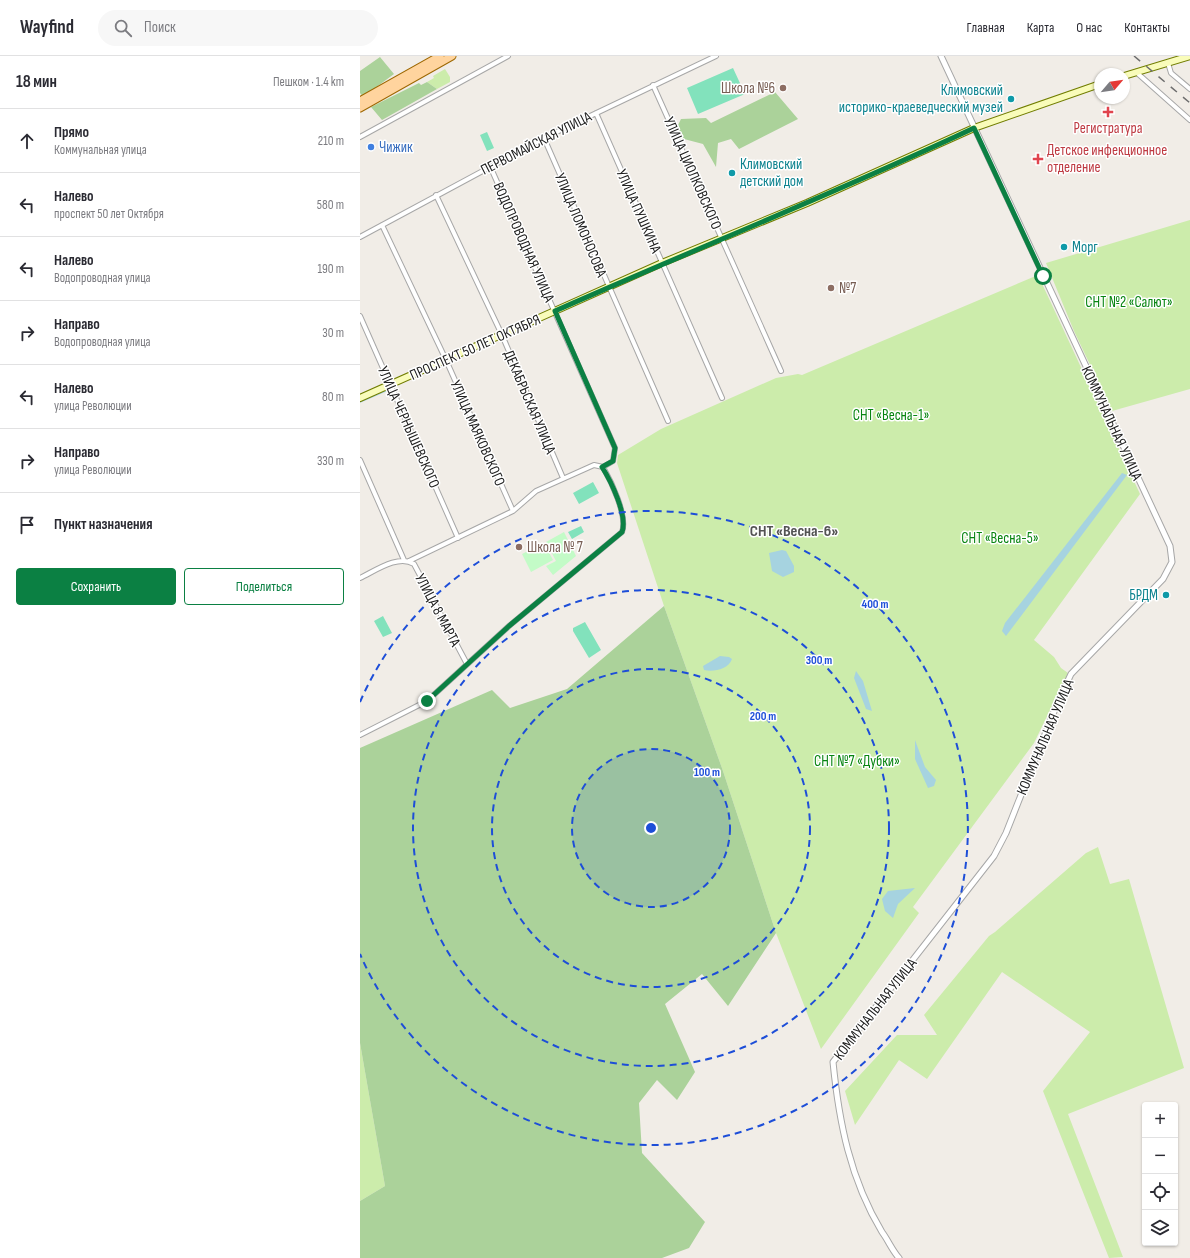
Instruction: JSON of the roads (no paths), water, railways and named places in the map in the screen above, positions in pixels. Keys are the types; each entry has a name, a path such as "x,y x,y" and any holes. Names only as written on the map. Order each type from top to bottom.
{"main road":[{"path":"360,101 440,56"},
{"path":"360,108 452,56"},
{"path":"1130,74 1190,56"},
{"name":"ПРОСПЕКТ 50 ЛЕТ ОКТЯБРЯ","path":"360,398 662,263 723,238 974,128 1094,86"}],"street":[{"path":"360,137 508,56"},
{"name":"ПЕРВОМАЙСКАЯ УЛИЦА","path":"360,236 544,138 716,56"},
{"name":"КОММУНАЛЬНАЯ УЛИЦА","path":"899,1258 875,1219 860,1190 850,1161 839,1115 833,1062 994,856 1006,833 1057,704 1071,674 1163,579 1172,562 1170,546 941,56"},
{"path":"1168,63 1171,73 1190,89"},
{"path":"1136,72 1190,120"},
{"name":"УЛИЦА ЦИОЛКОВСКОГО","path":"653,85 723,238 781,371"},
{"name":"УЛИЦА ПУШКИНА","path":"596,113 722,398"},
{"name":"УЛИЦА ЛОМОНОСОВА","path":"544,138 608,288 668,422"},
{"name":"ВОДОПРОВОДНАЯ УЛИЦА","path":"490,166 615,448 613,461 602,467"},
{"name":"ДЕКАБРЬСКАЯ УЛИЦА","path":"436,195 502,335 563,478"},
{"name":"УЛИЦА МАЯКОВСКОГО","path":"382,225 446,360 513,511"},
{"name":"УЛИЦА ЧЕРНЫШЕВСКОГО","path":"360,316 458,538"},
{"path":"360,460 404,560"},
{"path":"360,735 427,701 509,626 622,532 625,521 607,474 602,467 594,465 536,491 513,511 409,562"},
{"name":"УЛИЦА 8 МАРТА","path":"360,578 399,560 404,560 414,564 467,664"}],"water":[{"path":"1122,473 1127,475 1006,636 1002,631 1005,623"},
{"path":"782,550 786,551 794,566 794,572 783,577 772,571 769,553"},
{"path":"720,656 729,657 732,659 724,668 712,671 704,670 703,666"},
{"path":"856,671 863,681 872,711 866,709 854,678"},
{"path":"915,740 925,767 936,780 934,786 928,788 915,759"},
{"path":"915,888 898,904 893,918 885,911 882,899 888,891"}],"waterway":[{"path":"360,402 390,389"}],"railway":[{"path":"1134,56 1190,103"}],"place":[{"name":"Школа №6","path":"783,88"},
{"name":"Климовский историко-краеведческий музей","path":"1011,99"},
{"name":"Регистратура","path":"1108,112"},
{"name":"Чижик","path":"371,147"},
{"name":"Детское инфекционное отделение","path":"1038,159"},
{"name":"Климовский детский дом","path":"732,173"},
{"name":"Морг","path":"1064,247"},
{"name":"№7","path":"831,288"},
{"name":"Школа № 7","path":"519,547"},
{"name":"БРДМ","path":"1166,595"}],"district":[{"name":"СНТ «Весна-6»","path":"794,530"}],"park label":[{"name":"СНТ №2 «Салют»","path":"1129,302"},
{"name":"СНТ «Весна-1»","path":"891,415"},
{"name":"СНТ «Весна-5»","path":"1000,538"},
{"name":"СНТ №7 «Дубки»","path":"857,761"}]}
